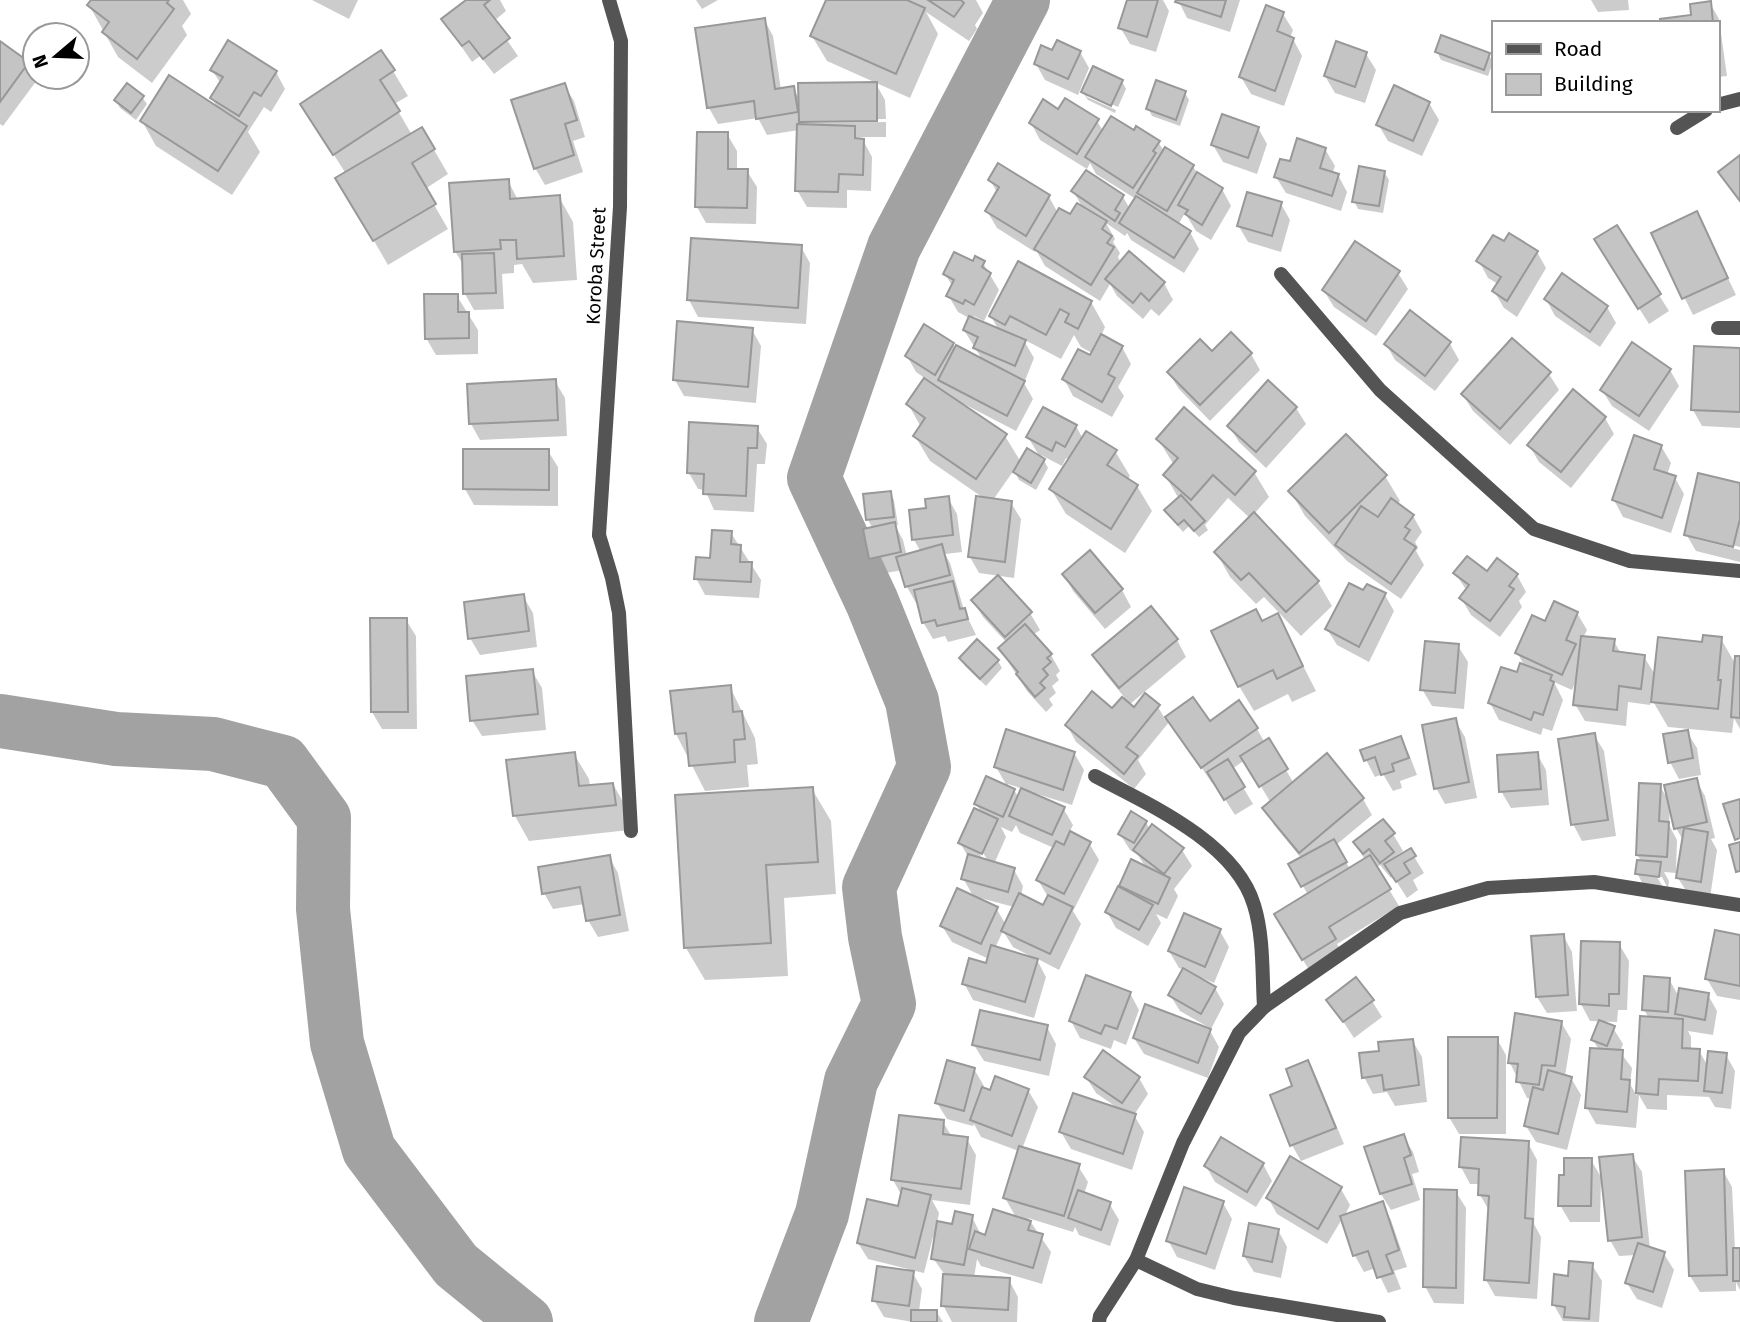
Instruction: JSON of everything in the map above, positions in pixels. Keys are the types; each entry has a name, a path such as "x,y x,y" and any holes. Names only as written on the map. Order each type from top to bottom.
{"street":[{"name":"Koroba Street","path":"610,0 621,41 620,207 599,535 619,612 631,831"},
{"path":"1719,105 1740,99"},
{"path":"1677,128 1703,112"},
{"path":"1281,274 1380,390 1534,529 1630,561 1740,571"},
{"path":"1718,328 1740,328"},
{"path":"1094,776 1175,818 1221,855 1244,882 1254,905 1258,927 1264,1007"},
{"path":"1099,1322 1100,1315 1136,1260 1183,1143 1239,1033 1264,1007 1400,913 1488,888 1594,882 1740,905"},
{"path":"1136,1260 1197,1289 1234,1298 1379,1322"}],"building":[{"path":"91,0 169,0 167,3 174,9 137,59 102,32 109,22 87,5"},
{"path":"466,0 490,0 484,5 510,38 483,59 469,41 462,46 441,19"},
{"path":"826,0 907,0 925,8 896,74 810,36"},
{"path":"928,0 961,0 964,3 954,17"},
{"path":"1127,0 1158,0 1147,37 1118,28"},
{"path":"1226,0 1221,17 1175,2"},
{"path":"1711,1 1713,21 1660,21 1691,15 1690,4"},
{"path":"1266,5 1284,12 1277,31 1294,38 1275,91 1239,77"},
{"path":"765,18 775,89 794,86 798,112 756,119 754,101 707,108 695,28"},
{"path":"1441,35 1490,53 1484,70 1435,52"},
{"path":"228,40 277,71 261,96 254,92 239,116 210,98 223,77 210,70"},
{"path":"1057,40 1081,51 1068,79 1034,64 1041,45 1052,50"},
{"path":"0,41 21,56 21,73 0,102"},
{"path":"1336,41 1367,52 1355,87 1324,76"},
{"path":"381,50 395,70 380,80 400,111 333,155 300,104"},
{"path":"1093,66 1123,80 1111,106 1081,92"},
{"path":"169,75 247,126 218,171 140,121"},
{"path":"1156,80 1186,91 1176,120 1146,109"},
{"path":"877,82 877,121 799,122 798,83"},
{"path":"127,83 144,96 131,113 114,100"},
{"path":"565,83 577,120 565,124 574,155 534,169 511,100"},
{"path":"1394,85 1430,102 1413,141 1376,125"},
{"path":"1065,98 1099,119 1077,154 1029,123 1043,99 1058,109"},
{"path":"1222,114 1259,127 1248,158 1211,145"},
{"path":"1111,116 1134,130 1136,126 1160,141 1153,151 1156,153 1133,188 1085,157"},
{"path":"797,124 855,126 855,138 864,139 863,175 839,174 838,192 795,191"},
{"path":"422,127 435,149 412,163 436,204 373,241 335,178"},
{"path":"697,132 728,132 728,169 748,169 747,208 695,207"},
{"path":"1297,138 1326,148 1320,168 1339,174 1332,196 1274,177 1280,159 1290,161"},
{"path":"1165,147 1194,165 1167,211 1137,193"},
{"path":"1740,155 1740,201 1718,172"},
{"path":"998,163 1050,195 1026,236 985,211 999,187 988,180"},
{"path":"1359,166 1385,171 1379,206 1352,202"},
{"path":"1086,170 1124,195 1115,210 1120,213 1115,221 1071,191"},
{"path":"1197,172 1223,188 1202,225 1185,214 1188,210 1178,205"},
{"path":"509,179 510,199 560,195 564,256 517,259 516,240 500,240 501,249 454,252 449,183"},
{"path":"1247,192 1282,202 1272,236 1237,226"},
{"path":"1136,196 1191,231 1174,258 1119,223"},
{"path":"1077,203 1107,221 1102,229 1112,236 1107,243 1114,247 1091,285 1034,249 1059,208 1070,214"},
{"path":"1697,211 1728,278 1682,299 1651,233"},
{"path":"1617,225 1661,294 1638,309 1594,239"},
{"path":"1509,233 1538,251 1507,301 1492,291 1501,277 1476,261 1493,235 1504,241"},
{"path":"691,238 802,245 798,308 687,300"},
{"path":"1355,241 1400,271 1366,321 1322,290"},
{"path":"1129,251 1165,282 1149,301 1141,293 1133,303 1105,279"},
{"path":"954,252 973,261 975,256 985,261 982,267 991,273 974,305 965,300 963,304 946,296 954,280 943,274"},
{"path":"494,253 496,293 463,294 462,254"},
{"path":"1018,261 1092,301 1078,329 1065,322 1069,314 1060,309 1046,335 1010,316 1005,325 989,316"},
{"path":"1562,273 1608,306 1590,332 1544,299"},
{"path":"424,294 458,294 458,312 469,312 469,338 425,339"},
{"path":"1410,310 1451,342 1425,376 1384,344"},
{"path":"969,316 1026,340 1015,366 973,348 978,337 963,330"},
{"path":"677,321 753,328 748,387 673,380"},
{"path":"924,324 954,343 935,375 905,356"},
{"path":"1231,332 1252,353 1200,405 1167,372 1200,339 1212,351"},
{"path":"1101,334 1123,346 1108,374 1115,378 1102,402 1062,379 1078,349 1090,355"},
{"path":"1512,338 1551,372 1500,429 1461,394"},
{"path":"1632,342 1671,369 1639,416 1600,390"},
{"path":"956,345 1025,381 1007,416 938,380"},
{"path":"1694,346 1740,348 1740,412 1691,410"},
{"path":"924,378 1007,434 976,479 913,436 925,418 906,404"},
{"path":"556,379 558,420 469,424 467,384"},
{"path":"1268,380 1297,407 1256,452 1227,426"},
{"path":"1573,389 1606,417 1561,472 1527,445"},
{"path":"1043,407 1077,425 1065,447 1056,442 1052,451 1026,437"},
{"path":"1184,407 1256,471 1235,495 1213,475 1191,500 1163,475 1178,458 1156,439"},
{"path":"689,422 758,426 757,448 748,448 746,496 703,494 704,474 687,473"},
{"path":"1086,431 1117,450 1107,465 1138,485 1111,529 1049,489"},
{"path":"1346,434 1387,475 1329,533 1288,491"},
{"path":"1634,435 1662,445 1654,469 1676,476 1662,518 1612,500"},
{"path":"1027,448 1045,459 1031,483 1013,472"},
{"path":"463,449 549,449 549,490 463,489"},
{"path":"1698,473 1740,483 1740,519 1733,547 1684,535"},
{"path":"891,491 894,517 866,520 863,494"},
{"path":"1181,495 1205,521 1194,531 1184,520 1178,525 1164,510"},
{"path":"949,496 953,535 912,540 909,510 926,508 925,499"},
{"path":"976,496 1012,501 1005,562 968,557"},
{"path":"1391,498 1414,515 1405,527 1410,530 1404,539 1416,547 1391,584 1335,545 1361,506 1378,517"},
{"path":"1254,512 1319,581 1286,612 1249,573 1241,580 1214,552"},
{"path":"895,522 901,552 869,559 863,529"},
{"path":"712,530 732,531 731,544 741,545 740,562 752,562 751,582 694,579 696,557 710,558"},
{"path":"942,544 950,575 905,587 896,557"},
{"path":"1090,550 1123,589 1095,613 1062,574"},
{"path":"1467,556 1487,571 1497,558 1518,574 1509,586 1514,589 1490,621 1459,598 1469,585 1453,573"},
{"path":"998,575 1032,612 1005,637 971,600"},
{"path":"953,581 960,609 965,608 968,619 937,626 935,620 922,623 914,590"},
{"path":"1349,583 1363,590 1367,584 1386,593 1359,647 1325,629"},
{"path":"524,594 529,631 468,639 464,602"},
{"path":"1554,601 1578,612 1566,640 1576,644 1562,675 1515,653 1532,615 1545,621"},
{"path":"1151,606 1178,639 1119,688 1092,655"},
{"path":"1256,609 1262,621 1278,613 1303,666 1277,679 1273,670 1238,687 1211,631"},
{"path":"370,618 407,618 408,712 371,712"},
{"path":"1025,624 1052,654 1047,658 1051,662 1043,669 1048,675 1040,683 1045,688 1035,697 998,648"},
{"path":"1703,635 1722,637 1718,709 1651,702 1658,637 1702,642"},
{"path":"1581,636 1615,639 1613,651 1645,655 1641,689 1619,686 1617,710 1573,705"},
{"path":"977,639 999,660 980,679 959,658"},
{"path":"1425,641 1459,644 1455,693 1420,690"},
{"path":"1735,656 1740,656 1740,718 1731,717"},
{"path":"1520,663 1552,675 1550,680 1554,682 1543,715 1534,712 1531,720 1488,703 1501,667 1517,672"},
{"path":"533,669 538,714 470,721 466,676"},
{"path":"731,685 733,712 742,711 745,739 734,740 735,762 689,766 686,733 675,734 670,691"},
{"path":"1092,691 1112,708 1122,697 1134,707 1145,693 1160,705 1126,747 1138,756 1124,774 1065,725"},
{"path":"1193,697 1210,721 1239,700 1258,728 1201,768 1165,717"},
{"path":"1456,718 1469,782 1434,789 1422,725"},
{"path":"1006,729 1075,752 1063,790 994,767"},
{"path":"1688,730 1693,758 1668,763 1663,734"},
{"path":"1595,733 1608,820 1571,825 1558,739"},
{"path":"1401,736 1409,758 1392,764 1394,771 1381,775 1375,757 1364,761 1360,750"},
{"path":"1269,738 1288,769 1259,787 1240,756"},
{"path":"575,752 579,786 613,783 616,805 513,816 506,760"},
{"path":"1538,752 1541,789 1499,792 1497,755"},
{"path":"1327,753 1364,798 1299,853 1262,808"},
{"path":"1228,759 1245,787 1224,800 1207,772"},
{"path":"986,776 1015,789 1003,817 974,804"},
{"path":"1697,778 1707,822 1674,829 1664,785"},
{"path":"1639,783 1661,784 1659,821 1669,822 1667,857 1636,855"},
{"path":"813,787 818,862 766,865 771,943 684,948 675,795"},
{"path":"1021,788 1065,807 1052,835 1009,816"},
{"path":"1740,799 1740,838 1735,840 1723,804"},
{"path":"974,808 998,819 982,854 958,843"},
{"path":"1131,811 1147,821 1134,843 1118,834"},
{"path":"1383,819 1395,833 1385,841 1394,852 1380,863 1369,849 1363,854 1353,842"},
{"path":"1152,824 1184,848 1164,874 1133,850"},
{"path":"1684,828 1708,832 1701,882 1676,878"},
{"path":"1070,831 1091,842 1064,894 1036,880 1056,841 1064,845"},
{"path":"1334,839 1347,862 1301,887 1288,864"},
{"path":"1740,842 1740,871 1736,872 1729,845"},
{"path":"1411,848 1416,856 1404,863 1410,873 1396,882 1384,864"},
{"path":"968,854 1015,868 1008,892 961,879"},
{"path":"610,855 620,915 586,921 580,887 542,894 538,867"},
{"path":"1370,855 1391,889 1329,927 1336,939 1302,960 1274,914"},
{"path":"1131,859 1170,878 1158,904 1119,886"},
{"path":"1637,860 1661,862 1659,877 1635,874"},
{"path":"1118,886 1153,905 1139,930 1105,912"},
{"path":"957,888 998,907 981,944 940,926"},
{"path":"1019,893 1043,905 1048,895 1073,907 1050,954 1001,931"},
{"path":"1184,913 1221,929 1205,967 1168,951"},
{"path":"1715,930 1740,935 1740,986 1705,979"},
{"path":"1564,934 1568,995 1536,997 1531,936"},
{"path":"1581,941 1620,942 1619,994 1609,994 1609,1006 1579,1004"},
{"path":"991,945 1038,959 1025,1002 962,984 969,958 986,963"},
{"path":"1183,968 1216,987 1201,1014 1168,995"},
{"path":"1086,975 1131,992 1117,1029 1105,1025 1101,1034 1069,1021"},
{"path":"1644,976 1670,978 1668,1012 1642,1010"},
{"path":"1356,977 1374,1000 1343,1022 1326,1000"},
{"path":"1679,988 1709,993 1705,1020 1675,1014"},
{"path":"1145,1004 1211,1029 1198,1063 1133,1038"},
{"path":"980,1010 1048,1025 1040,1060 972,1045"},
{"path":"1515,1013 1562,1021 1555,1066 1542,1065 1539,1085 1516,1082 1518,1064 1508,1063"},
{"path":"1640,1016 1683,1019 1682,1048 1700,1049 1698,1081 1659,1079 1658,1095 1636,1093"},
{"path":"1599,1020 1615,1026 1607,1046 1591,1040"},
{"path":"1448,1037 1498,1037 1497,1118 1448,1118"},
{"path":"1413,1039 1419,1085 1384,1090 1382,1075 1362,1078 1359,1053 1379,1051 1378,1042"},
{"path":"1590,1048 1623,1050 1621,1079 1630,1080 1627,1112 1585,1108"},
{"path":"1103,1050 1140,1077 1122,1103 1084,1077"},
{"path":"1708,1051 1727,1053 1722,1093 1704,1091"},
{"path":"947,1060 975,1068 964,1111 935,1103"},
{"path":"1308,1060 1336,1128 1290,1146 1270,1095 1292,1086 1286,1069"},
{"path":"1548,1070 1572,1077 1558,1134 1524,1126 1533,1087 1543,1090"},
{"path":"995,1076 1029,1089 1012,1136 970,1120 982,1087 990,1090"},
{"path":"1073,1093 1136,1114 1123,1154 1059,1132"},
{"path":"899,1115 944,1120 943,1134 968,1137 961,1189 891,1180"},
{"path":"1404,1134 1411,1155 1404,1158 1412,1184 1380,1194 1364,1147"},
{"path":"1221,1137 1264,1163 1247,1192 1204,1166"},
{"path":"1461,1137 1529,1141 1525,1218 1533,1219 1529,1283 1484,1280 1489,1196 1478,1195 1479,1169 1459,1167"},
{"path":"1019,1146 1080,1164 1064,1216 1003,1198"},
{"path":"1633,1154 1642,1237 1608,1241 1599,1157"},
{"path":"1290,1156 1342,1187 1318,1229 1266,1198"},
{"path":"1564,1158 1592,1158 1591,1206 1558,1206 1559,1175 1564,1175"},
{"path":"1724,1169 1727,1275 1689,1276 1685,1171"},
{"path":"1184,1187 1224,1201 1206,1254 1166,1241"},
{"path":"902,1188 931,1195 915,1258 857,1243 867,1199 898,1206"},
{"path":"1424,1189 1457,1190 1456,1288 1423,1287"},
{"path":"1078,1190 1111,1202 1101,1230 1068,1218"},
{"path":"1383,1201 1399,1250 1386,1255 1393,1273 1377,1278 1368,1251 1353,1256 1340,1216"},
{"path":"993,1209 1031,1221 1028,1230 1043,1234 1033,1268 969,1249 975,1231 985,1235"},
{"path":"955,1211 973,1215 964,1265 931,1259 937,1221 952,1224"},
{"path":"1249,1223 1279,1229 1272,1262 1243,1256"},
{"path":"1638,1243 1665,1252 1653,1292 1625,1283"},
{"path":"1733,1248 1740,1248 1740,1281 1733,1281"},
{"path":"1569,1261 1593,1263 1589,1319 1564,1317 1565,1307 1552,1305 1554,1274 1568,1276"},
{"path":"877,1266 914,1271 909,1306 872,1301"},
{"path":"943,1274 1010,1278 1008,1310 941,1306"},
{"path":"911,1310 937,1310 937,1322 911,1322"}],"waterway":[{"path":"781,1322 822,1214 851,1081 889,1004 875,937 869,887 924,767 912,701 872,602 814,478 894,247 1023,0"},
{"path":"0,721 116,739 213,744 283,762 324,818 323,909 337,1043 369,1150 456,1265 526,1322"}]}
